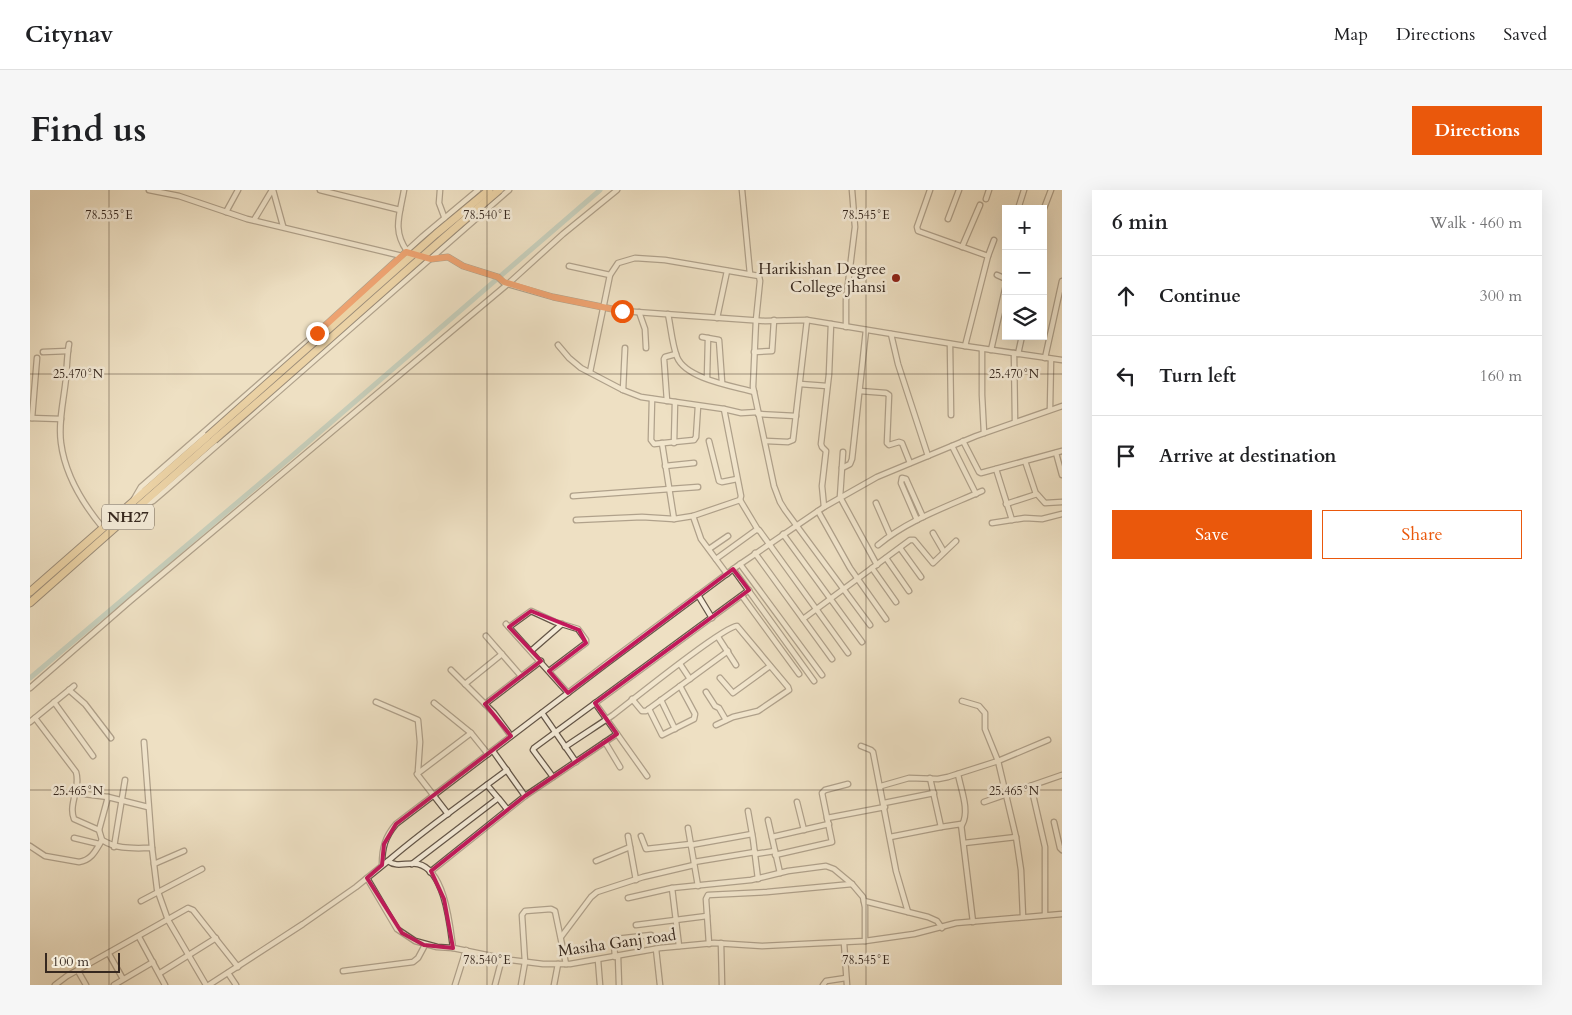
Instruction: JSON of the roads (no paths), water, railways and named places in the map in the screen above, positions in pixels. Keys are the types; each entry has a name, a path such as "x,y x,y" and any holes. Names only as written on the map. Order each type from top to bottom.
{"highway":[{"name":"NH27","path":"30,603 136,509 211,438 436,234 489,190"},
{"name":"NH27","path":"30,592 130,504 316,352 500,190"}],"street":[{"path":"149,190 179,196 254,220 431,259 448,257 463,266 498,277 506,283 553,297 603,307 639,312 718,318 807,320 950,344 1062,360"},
{"path":"226,212 238,190"},
{"path":"254,220 273,190"},
{"path":"273,190 283,226"},
{"path":"320,190 400,210"},
{"path":"404,190 398,236 405,253"},
{"path":"440,190 439,203 445,219"},
{"path":"130,504 141,487 478,190"},
{"path":"136,509 153,501 509,190"},
{"path":"30,688 130,601 617,190"},
{"path":"742,190 750,274"},
{"path":"846,326 847,292 855,227 852,190"},
{"path":"930,190 917,230 988,256"},
{"path":"948,219 959,190"},
{"path":"986,199 989,190"},
{"path":"1019,205 1024,190"},
{"path":"1045,205 1051,190"},
{"path":"962,247 980,205"},
{"path":"966,346 988,256 994,240"},
{"path":"590,372 610,275 618,263 634,258 665,260 759,276 753,380 758,413 777,494 780,502 870,625"},
{"path":"569,266 610,275"},
{"path":"718,318 727,271"},
{"path":"997,275 1002,277"},
{"path":"1045,358 1062,281"},
{"path":"991,350 1004,295"},
{"path":"639,312 645,328 646,348"},
{"path":"668,314 676,354 687,370 754,392"},
{"path":"754,352 772,351 774,320"},
{"path":"766,441 788,442 793,440 807,320"},
{"path":"824,507 823,478 826,451 822,444 828,386 831,324"},
{"path":"842,468 850,464 852,459 866,330"},
{"path":"891,334 898,364 928,456"},
{"path":"702,337 717,339 720,342 722,382"},
{"path":"707,378 708,338"},
{"path":"1015,421 1016,354 1021,340"},
{"path":"69,344 61,419 61,444 70,474 88,509 103,528"},
{"path":"950,344 951,415"},
{"path":"558,345 575,364 623,390 652,399 724,409 741,414 758,413 796,416"},
{"path":"623,390 625,348"},
{"path":"982,349 984,433"},
{"path":"43,352 68,351"},
{"path":"667,401 664,359 676,354"},
{"path":"37,358 31,418 61,419"},
{"path":"1050,409 1051,359"},
{"path":"800,384 828,386"},
{"path":"860,391 886,393 889,395 886,443 889,445 899,442 902,444 910,464"},
{"path":"652,399 651,442 654,444 689,442 696,439 698,406"},
{"path":"674,443 675,402"},
{"path":"382,865 383,848 389,832 396,824 698,595 796,524 877,477 1015,421 1062,406"},
{"path":"724,409 741,496 740,500 758,530 848,653"},
{"path":"709,441 719,480 722,482 737,478"},
{"path":"964,441 980,473 1062,451"},
{"path":"662,443 674,519"},
{"path":"878,545 890,535 917,520 979,492 952,446"},
{"path":"842,452 840,497 877,565"},
{"path":"1056,452 1062,475"},
{"path":"1025,461 1036,494"},
{"path":"665,466 694,463"},
{"path":"996,469 1012,520"},
{"path":"917,520 901,483 902,478 906,479 923,517"},
{"path":"573,496 698,487"},
{"path":"1006,504 1036,494 1040,494 1045,503 1062,502"},
{"path":"576,520 642,517 674,519 693,516 740,500"},
{"path":"876,503 890,535"},
{"path":"818,511 838,548 886,619"},
{"path":"992,523 1025,518 1042,519 1062,514"},
{"path":"693,516 698,534 728,574"},
{"path":"716,559 758,530"},
{"path":"933,533 944,552"},
{"path":"783,534 862,642"},
{"path":"709,549 728,536"},
{"path":"803,619 857,578 913,540 932,563 956,541"},
{"path":"900,548 921,577"},
{"path":"755,553 832,660"},
{"path":"886,558 909,591"},
{"path":"740,564 822,675"},
{"path":"872,568 896,602"},
{"path":"733,569 814,680"},
{"path":"553,777 533,750 749,590"},
{"path":"698,595 712,618"},
{"path":"742,596 799,674"},
{"path":"549,671 586,642 579,630 531,611 508,625 568,693"},
{"path":"531,651 562,624"},
{"path":"565,747 732,627 737,626 788,687 788,691 758,711 726,720 716,725"},
{"path":"486,636 521,676"},
{"path":"718,637 736,665"},
{"path":"632,699 643,711 649,709 728,651"},
{"path":"465,684 502,654"},
{"path":"485,704 540,661"},
{"path":"680,664 690,679"},
{"path":"720,678 733,693 770,666"},
{"path":"451,670 485,704 511,736"},
{"path":"30,722 74,686"},
{"path":"649,709 662,735 694,719 696,716 680,686"},
{"path":"69,690 85,704 111,738"},
{"path":"706,692 726,720"},
{"path":"661,700 675,729"},
{"path":"962,701 979,706 984,712 985,729 998,761 1016,837 1021,870 1023,917"},
{"path":"54,702 93,756"},
{"path":"376,702 418,720 420,742 417,774 448,814"},
{"path":"434,703 471,733 490,752 507,770 525,796"},
{"path":"595,703 647,776"},
{"path":"542,713 576,762"},
{"path":"36,718 76,772 78,780 72,810 74,819 99,830"},
{"path":"418,772 471,733"},
{"path":"430,872 525,796 617,734"},
{"path":"881,786 909,778 942,778 958,774 998,761 1048,740"},
{"path":"144,742 148,807 158,893 168,920 208,985 303,924 367,878 419,834 507,770"},
{"path":"605,742 620,767"},
{"path":"861,746 873,752 896,871 908,912"},
{"path":"958,774 966,812 966,819 962,825 973,922"},
{"path":"984,802 1062,775"},
{"path":"930,778 942,827"},
{"path":"114,847 125,780"},
{"path":"561,937 593,894 694,863 755,853 775,853 832,842 822,796 823,791 848,784"},
{"path":"487,785 507,810"},
{"path":"1031,786 1045,847 1045,915"},
{"path":"76,792 108,797 148,807"},
{"path":"827,818 934,793"},
{"path":"30,846 45,856 79,862 91,857 100,842 99,830 108,797"},
{"path":"412,864 498,798"},
{"path":"797,802 804,830"},
{"path":"748,811 758,879"},
{"path":"768,820 780,873"},
{"path":"1054,822 1062,850"},
{"path":"772,837 829,824"},
{"path":"890,837 958,824 962,825"},
{"path":"688,828 698,886"},
{"path":"641,836 646,849 691,845 752,834"},
{"path":"628,836 636,880"},
{"path":"964,844 1016,837"},
{"path":"74,838 100,842 122,849 152,848"},
{"path":"596,861 630,847"},
{"path":"154,864 184,851"},
{"path":"388,861 392,864 422,866 434,877 444,899 453,948"},
{"path":"628,898 672,888 758,879 780,873 826,866 834,869 860,892 864,902 865,941"},
{"path":"140,902 202,869"},
{"name":"Masiha Ganj road","path":"367,878 397,929 402,934 425,945 466,950 543,964 566,964 598,960 678,946 721,943 762,946 865,941 956,924 1062,914"},
{"path":"709,944 706,899 708,895 768,892 852,884"},
{"path":"672,888 678,946"},
{"path":"864,902 934,919 942,928"},
{"path":"55,985 190,908 238,967"},
{"path":"521,985 525,962 524,912 554,910 557,914 566,964"},
{"path":"636,925 707,916"},
{"path":"619,985 614,943 616,939 651,935"},
{"path":"139,936 165,985"},
{"path":"160,973 216,938"},
{"path":"844,942 847,985"},
{"path":"721,943 722,985"},
{"path":"343,971 412,962 418,958 425,945"},
{"path":"656,949 660,985"},
{"path":"454,985 466,950"},
{"path":"109,954 123,980"},
{"path":"495,985 502,958"},
{"path":"598,960 600,985"},
{"path":"114,985 153,962"},
{"path":"554,985 558,964"},
{"path":"78,971 86,985"},
{"path":"228,973 236,985"},
{"path":"823,985 826,981 846,978"}],"waterway":[{"path":"30,678 277,469 600,190"}],"place":[{"name":"Harikishan Degree College jhansi","path":"896,278"}]}
